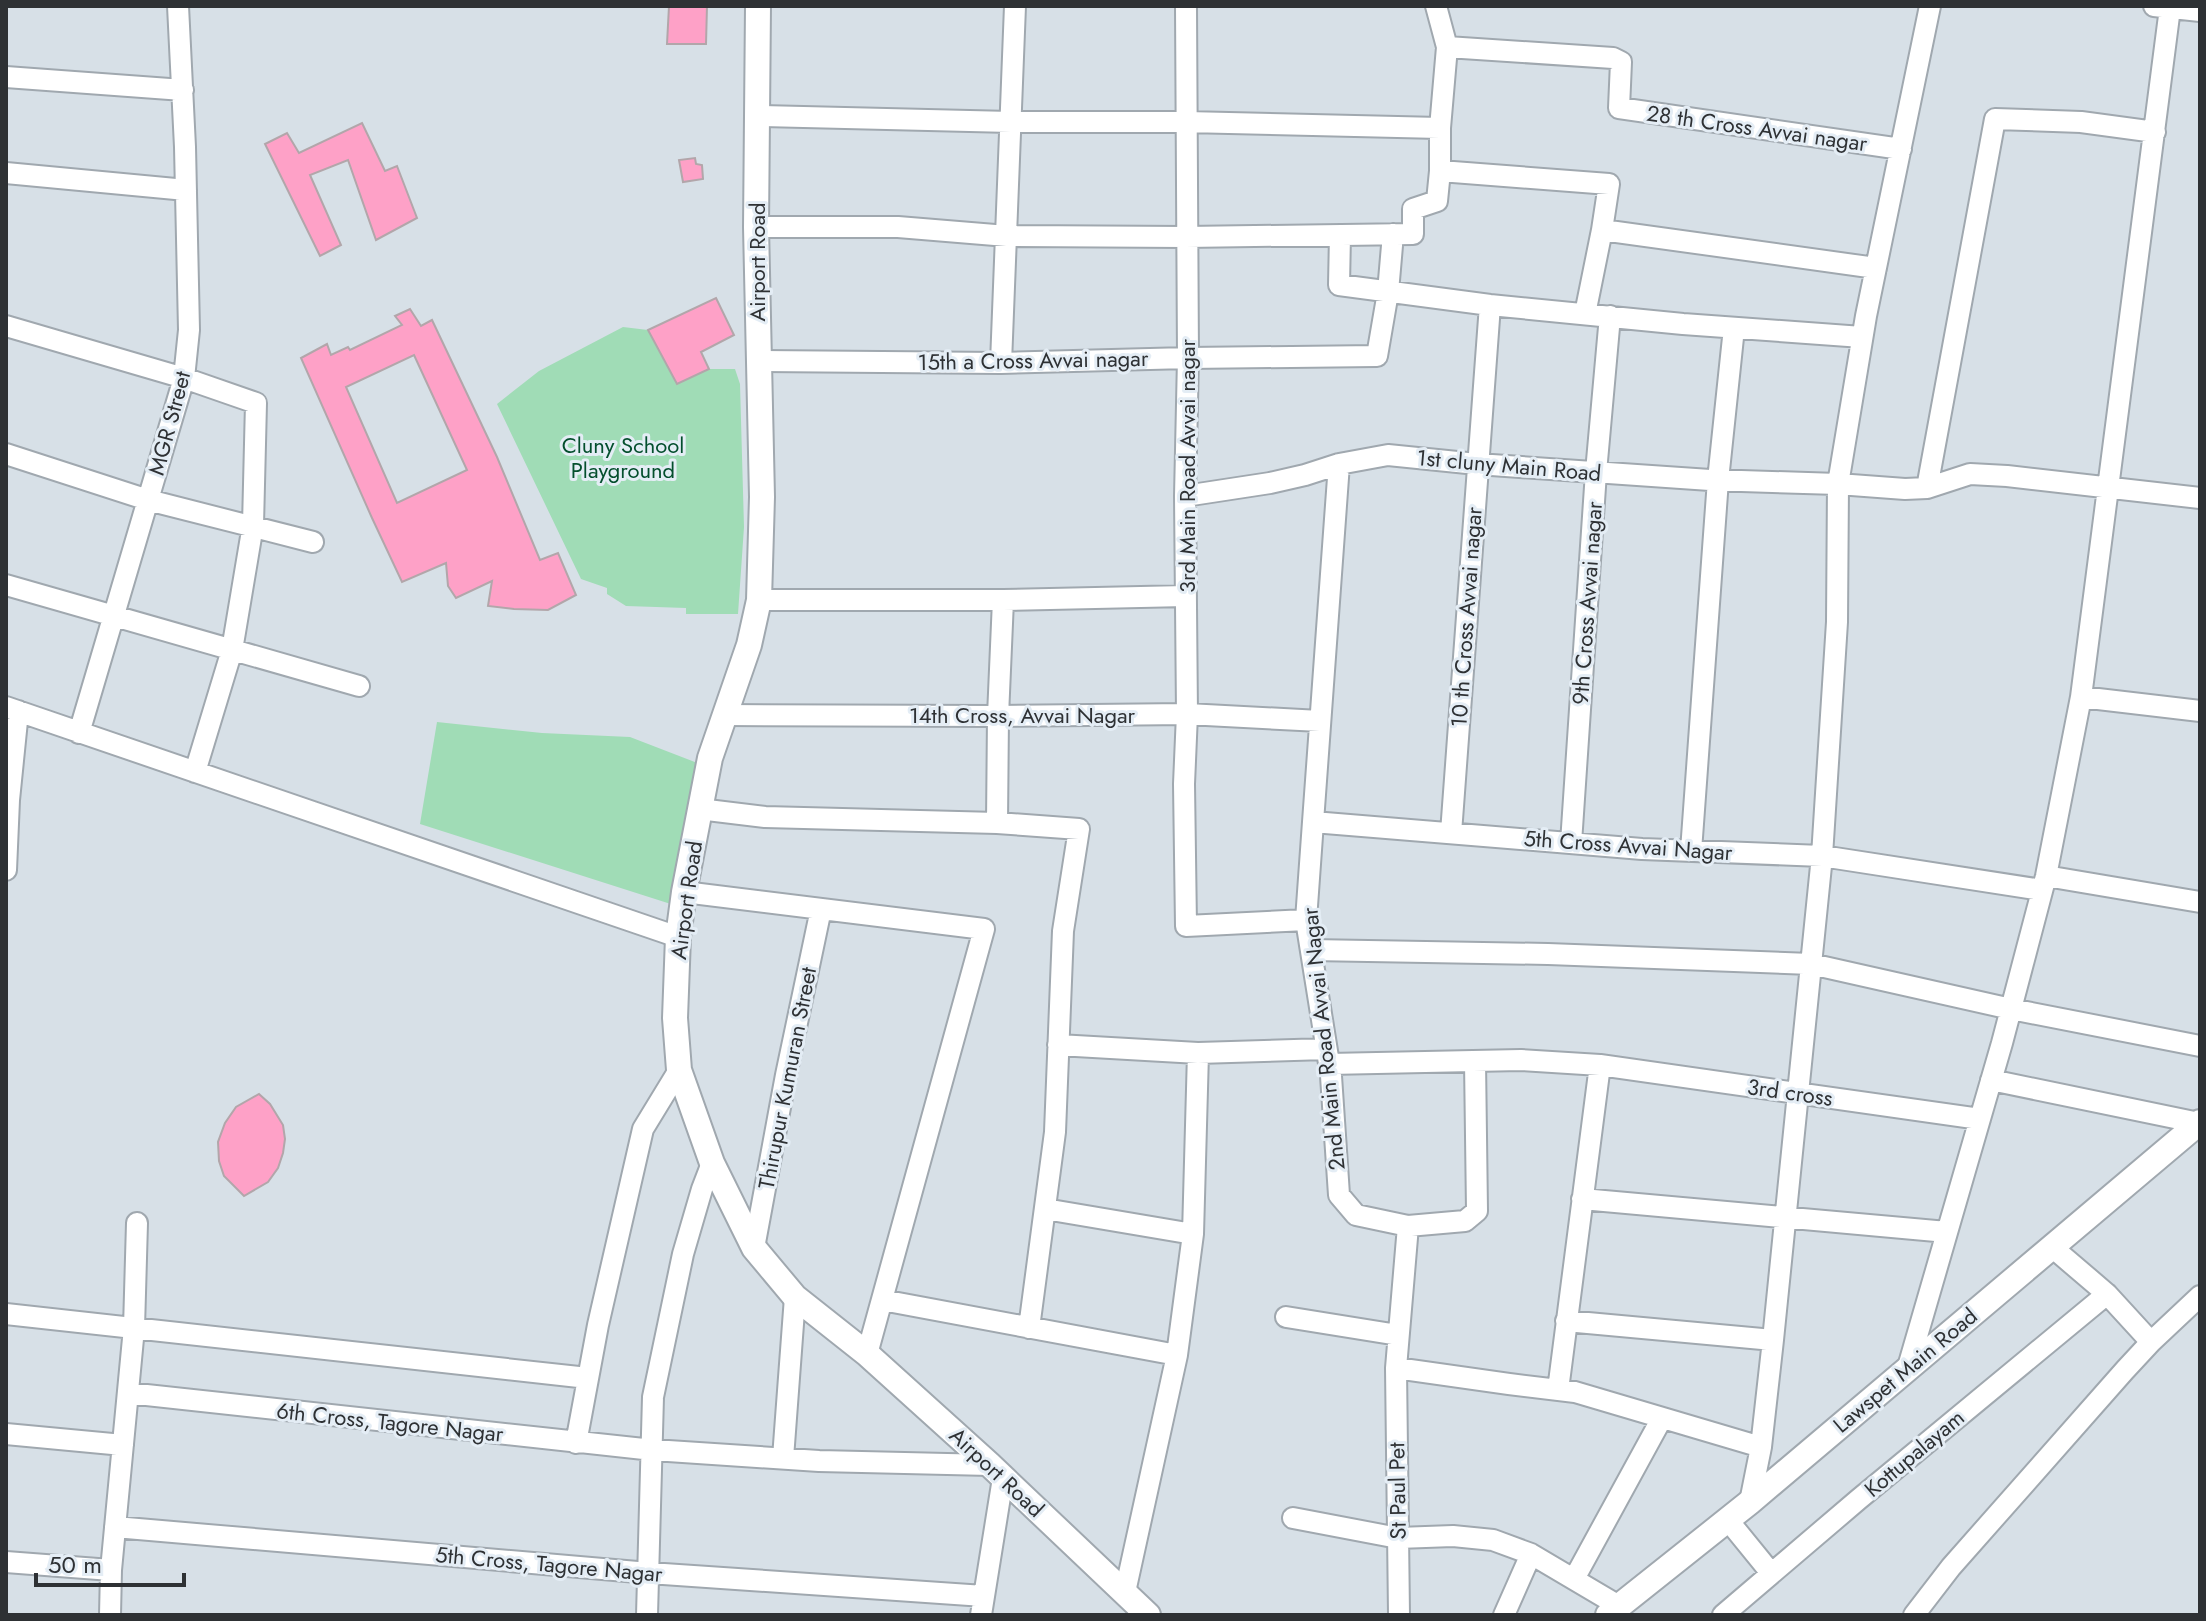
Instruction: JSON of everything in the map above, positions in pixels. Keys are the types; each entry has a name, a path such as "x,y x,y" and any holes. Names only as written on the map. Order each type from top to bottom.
{"street":[{"name":"MGR Street","path":"79,733 184,378 189,330 178,6"},
{"name":"Airport Road","path":"758,6 756,227 762,497 759,600 749,645 710,758 684,892 678,937 675,1018 679,1070 712,1163 754,1248 795,1297 867,1354 1148,1615"},
{"path":"1001,363 1015,6"},
{"name":"3rd Main Road Avvai nagar","path":"1186,6 1186,926 1306,920"},
{"path":"756,227 898,227 1007,236 1413,234 1413,209 1437,201 1447,47 1436,6"},
{"path":"1750,1502 1761,1447 1773,1340 1822,856 1837,622 1838,484 1862,337 1930,6"},
{"path":"1908,1367 2044,883 2081,697 2155,132 2162,7 2200,11"},
{"name":"28 th Cross Avvai nagar","path":"1447,47 1613,58 1621,62 1619,108 1901,149"},
{"path":"6,77 183,90"},
{"path":"758,116 1440,128"},
{"path":"1927,488 1995,119 2081,122 2155,132"},
{"path":"1440,171 1609,184 1585,314"},
{"path":"6,173 186,190"},
{"path":"1602,230 1876,268"},
{"name":"15th a Cross Avvai nagar","path":"758,361 1001,363 1377,356 1388,292 1393,234"},
{"path":"1340,235 1339,285 1490,305 1862,337"},
{"name":"10 th Cross Avvai nagar","path":"1451,833 1490,305"},
{"name":"9th Cross Avvai nagar","path":"1571,843 1596,472 1610,316"},
{"path":"6,326 184,378 256,403 253,525 232,650 195,772"},
{"path":"1691,851 1718,480 1734,328"},
{"path":"6,454 148,500 313,542"},
{"name":"1st cluny Main Road","path":"1185,496 1270,483 1339,464 1388,455 1596,472 1905,489 1927,488 1970,474 2200,498"},
{"path":"1313,822 1339,464"},
{"path":"6,585 359,686"},
{"path":"759,600 1186,596"},
{"path":"997,823 1003,600"},
{"path":"2081,697 2200,711"},
{"path":"6,870 12,709 678,937"},
{"name":"14th Cross, Avvai Nagar","path":"725,715 1187,714 1320,721"},
{"path":"699,809 765,817 997,823 1079,829 1063,931 1055,1132 1029,1328"},
{"name":"5th Cross Avvai Nagar","path":"1313,822 1571,843 1822,856 2200,902"},
{"name":"2nd Main Road Avvai Nagar","path":"1313,822 1306,920 1328,1056 1339,1195 1356,1215 1408,1226 1465,1221 1477,1211 1475,1061"},
{"path":"684,892 984,929 867,1354"},
{"name":"Thirupur Kumuran Street","path":"754,1248 821,909"},
{"path":"1311,950 1548,954 1811,964 2011,1009 2200,1046"},
{"name":"3rd cross","path":"1058,1045 1198,1053 1521,1060 1600,1065 1980,1119"},
{"path":"1125,1592 1177,1355 1193,1234 1198,1053"},
{"path":"1558,1390 1600,1065"},
{"path":"576,1443 598,1325 643,1129 679,1070"},
{"path":"1991,1080 2200,1122"},
{"name":"Lawspet Main Road","path":"1614,1610 1750,1502 2200,1122"},
{"path":"647,1615 653,1397 683,1254 712,1163"},
{"path":"1582,1199 1947,1232"},
{"path":"1045,1209 1193,1234"},
{"path":"110,1615 111,1570 134,1328 137,1223"},
{"name":"St Paul Pet","path":"1399,1615 1396,1368 1408,1226"},
{"path":"2052,1247 2107,1294 2151,1342"},
{"name":"Kottupalayam","path":"1726,1614 1771,1573 2107,1294"},
{"path":"1914,1615 1951,1567 2151,1342 2200,1296"},
{"path":"783,1458 795,1297"},
{"path":"882,1300 1177,1355"},
{"path":"6,1314 588,1378"},
{"path":"1286,1317 1398,1335"},
{"path":"1566,1321 1773,1340"},
{"path":"1396,1368 1575,1392 1761,1447"},
{"name":"6th Cross, Tagore Nagar","path":"128,1393 653,1450 997,1472"},
{"path":"1574,1579 1662,1418"},
{"path":"6,1434 123,1445"},
{"path":"982,1606 997,1472"},
{"path":"1293,1518 1398,1538 1453,1536 1493,1540 1531,1554 1574,1579 1614,1610"},
{"path":"1727,1519 1771,1573"},
{"name":"5th Cross, Tagore Nagar","path":"115,1527 649,1573 982,1606"},
{"path":"1504,1615 1531,1554"},
{"path":"6,1562 111,1570"}],"green space":[{"name":"Cluny School Playground","path":"623,327 648,330 677,384 709,369 735,369 740,384 744,527 738,614 686,614 686,608 626,606 607,594 607,588 581,579 497,404 539,371"},
{"path":"437,722 542,733 630,737 700,764 677,906 420,824"}],"building":[{"path":"669,6 707,6 706,44 667,44"},
{"path":"362,123 385,171 397,166 417,218 376,240 348,160 310,175 341,245 320,256 265,144 287,133 299,153"},
{"path":"695,158 696,164 702,165 703,179 683,182 679,160"},
{"path":"716,298 734,335 701,352 709,369 677,384 648,330"},
{"path":"410,309 421,326 432,320 497,457 540,560 558,553 576,595 548,610 488,606 492,581 456,598 448,586 446,563 402,582 301,358 327,344 331,355 348,347 350,350 402,325 395,316","holes":["414,355 467,470 397,503 346,387"]},
{"path":"259,1094 270,1104 283,1125 283,1153 278,1168 268,1182 244,1196 224,1176 218,1142 225,1123 236,1107"}]}
